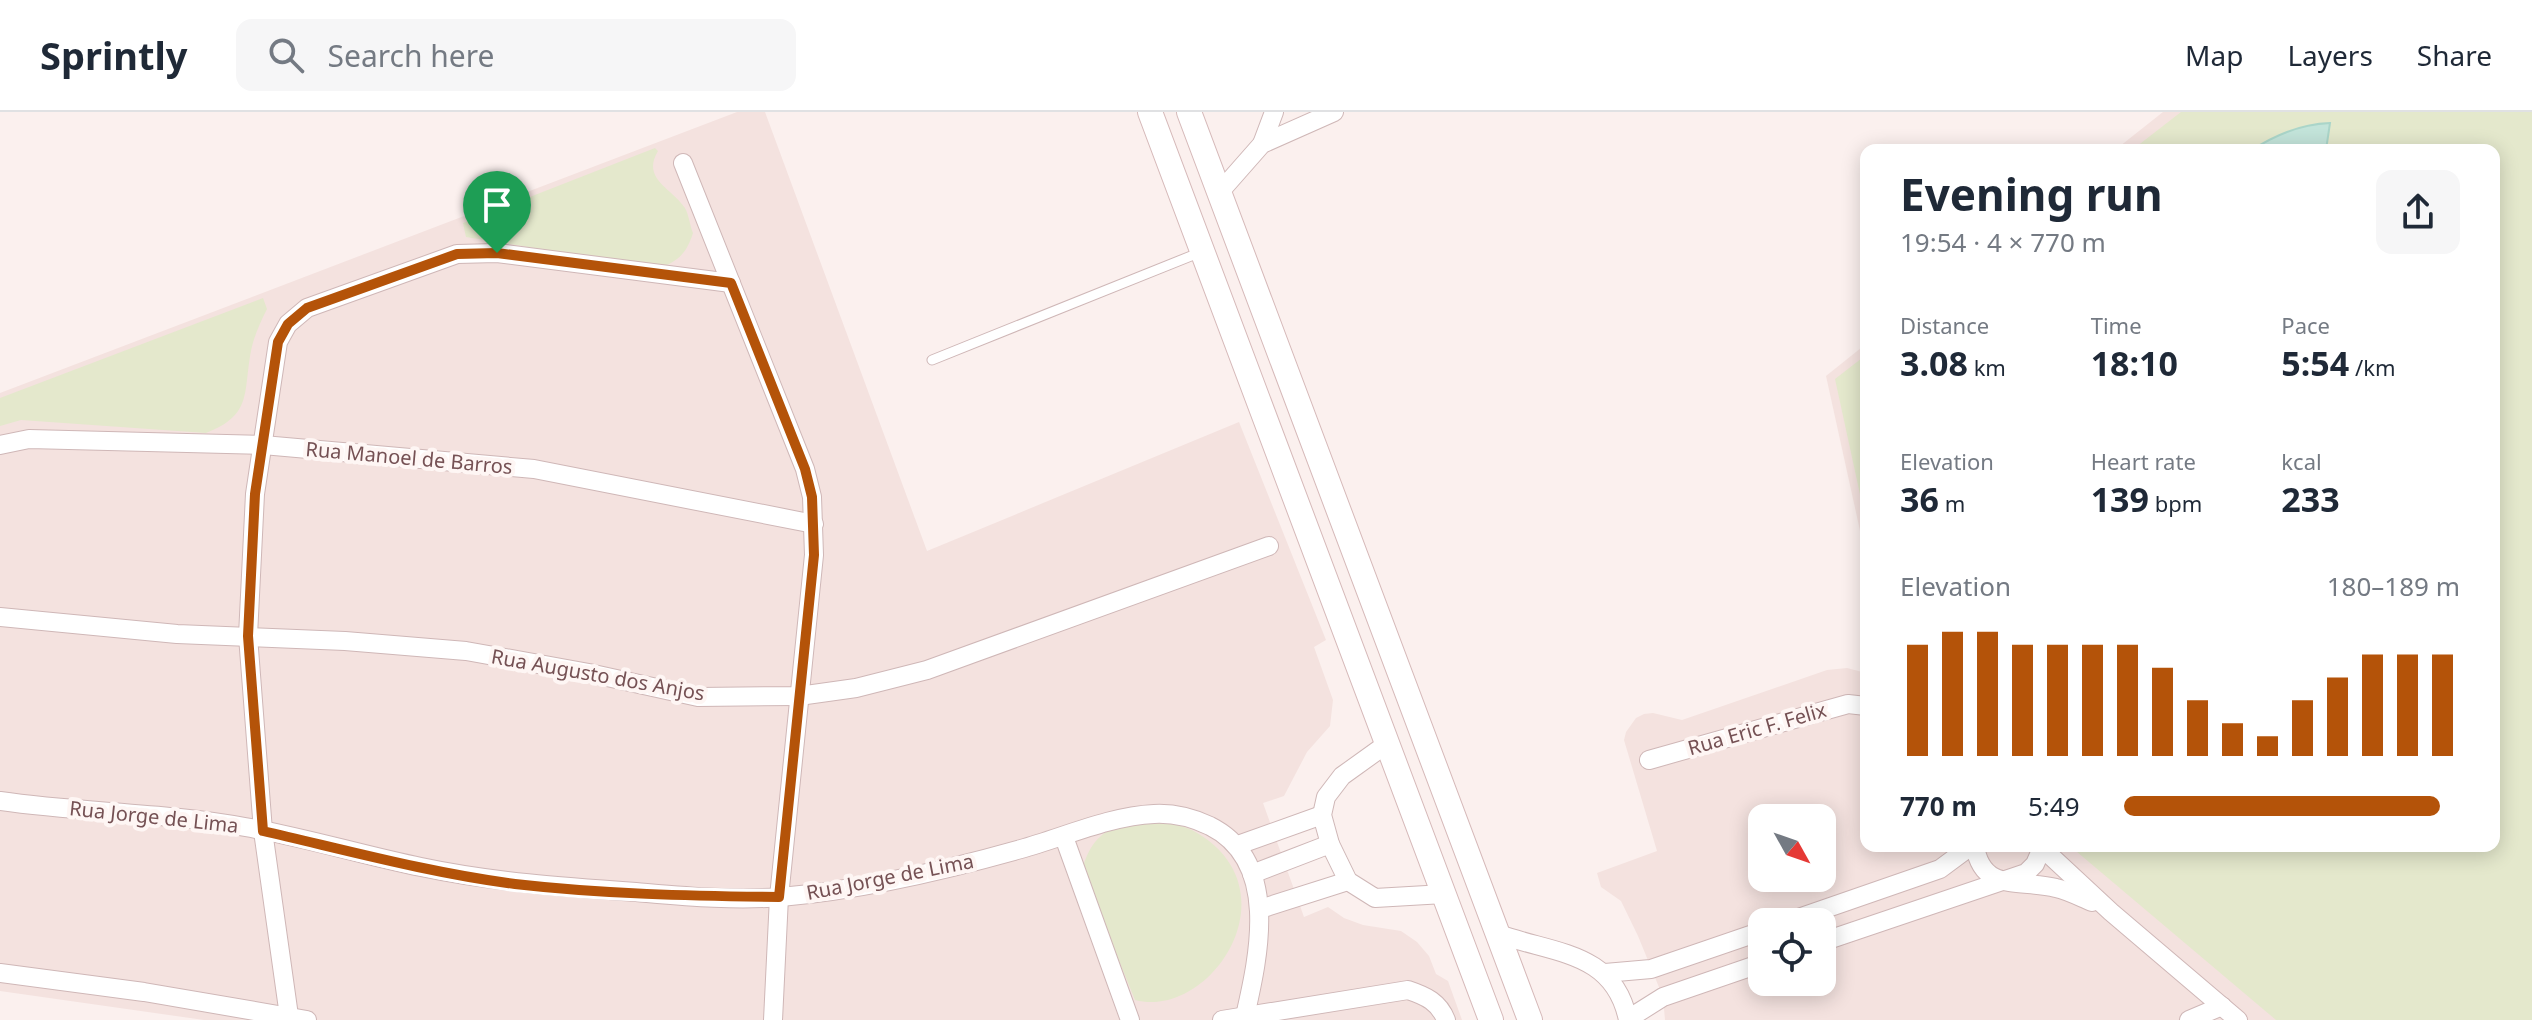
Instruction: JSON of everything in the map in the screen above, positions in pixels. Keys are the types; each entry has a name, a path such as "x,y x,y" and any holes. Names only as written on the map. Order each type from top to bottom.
{"street":[{"path":"1150,112 1491,1020"},
{"path":"1189,112 1530,1020"},
{"path":"1218,194 1262,144 1274,112"},
{"path":"1262,144 1334,112"},
{"path":"683,163 805,469 812,497 814,555 779,897 773,1020"},
{"path":"0,973 144,992 298,1018 263,831 248,636 255,494 278,342 288,324 307,308 457,254 497,253 731,283"},
{"name":"Rua Manoel de Barros","path":"0,445 29,439 263,445 534,469 814,524"},
{"path":"1316,551 1351,538"},
{"name":"Rua Augusto dos Anjos","path":"0,617 177,634 345,641 466,651 698,697 799,696 856,688 927,670 1269,546"},
{"name":"Rua Eric F. Felix","path":"1649,760 1848,704 1860,705"},
{"path":"1388,743 1342,776 1326,797 1322,815 1330,844 1348,881 1375,898 1444,894"},
{"name":"Rua Jorge de Lima","path":"0,801 148,814 263,831 422,868 516,884 684,896 779,897 918,874 976,862 1124,819 1155,814 1180,816 1211,827 1238,845"},
{"path":"1245,1016 1256,966 1260,909 1252,874 1238,845 1322,815"},
{"path":"1064,837 1130,1020"},
{"path":"1252,874 1330,844"},
{"path":"1827,908 1940,869 1964,852"},
{"path":"1975,852 1981,867 1990,876 2007,882 2054,887 2111,912"},
{"path":"1836,937 1957,895 2007,882 2026,873 2035,864 2039,852"},
{"path":"2046,852 2111,912 2238,1020"},
{"path":"1260,909 1348,881"},
{"path":"1499,934 1588,961 1605,973 1624,1004 1628,1020 1663,997 1748,968"},
{"path":"1605,973 1651,969 1748,936"},
{"path":"1222,1020 1408,990 1429,996 1446,1020"},
{"path":"2189,1020 2222,1006"}],"lane":[{"path":"932,360 1204,250"}],"shaded area":[{"path":"737,112 765,112 927,551 1239,422 1326,640 1314,647 1333,700 1330,726 1307,752 1284,796 1263,803 1304,917 1328,907 1344,918 1363,925 1401,931 1417,942 1429,956 1436,974 1448,981 1462,1020 204,1020 0,991 0,393"},
{"path":"2163,112 2532,112 2532,1020 1665,1020 1663,997 1638,936 1621,901 1601,887 1597,873 1657,851 1624,740 1626,732 1636,718 1644,714 1682,720 1827,670 1847,668 1860,671 1860,852 2500,852 2500,144 2123,144"},
{"path":"2181,112 2532,112 2532,1020 2276,1020 2077,852 2500,852 2500,144 2140,144"},
{"path":"2330,123 2327,144 2263,144 2289,131"},
{"path":"655,148 658,151 653,169 656,176 685,208 693,233 681,255 667,265 660,268 466,237 463,223"},
{"path":"263,298 267,309 252,345 243,401 232,418 221,426 206,433 21,420 0,426 0,398"},
{"path":"1860,349 1860,531 1826,376"},
{"path":"1860,360 1860,494 1835,379"},
{"path":"1163,820 1192,830 1223,854 1239,883 1241,914 1232,944 1215,970 1191,990 1164,1001 1135,1000 1082,870 1102,835 1134,823"}],"route":[{"path":"497,253 731,283 805,469 812,497 814,555 779,897 684,896 516,884 422,868 263,831 248,636 255,494 278,342 288,324 307,308 457,254 497,253"}]}
